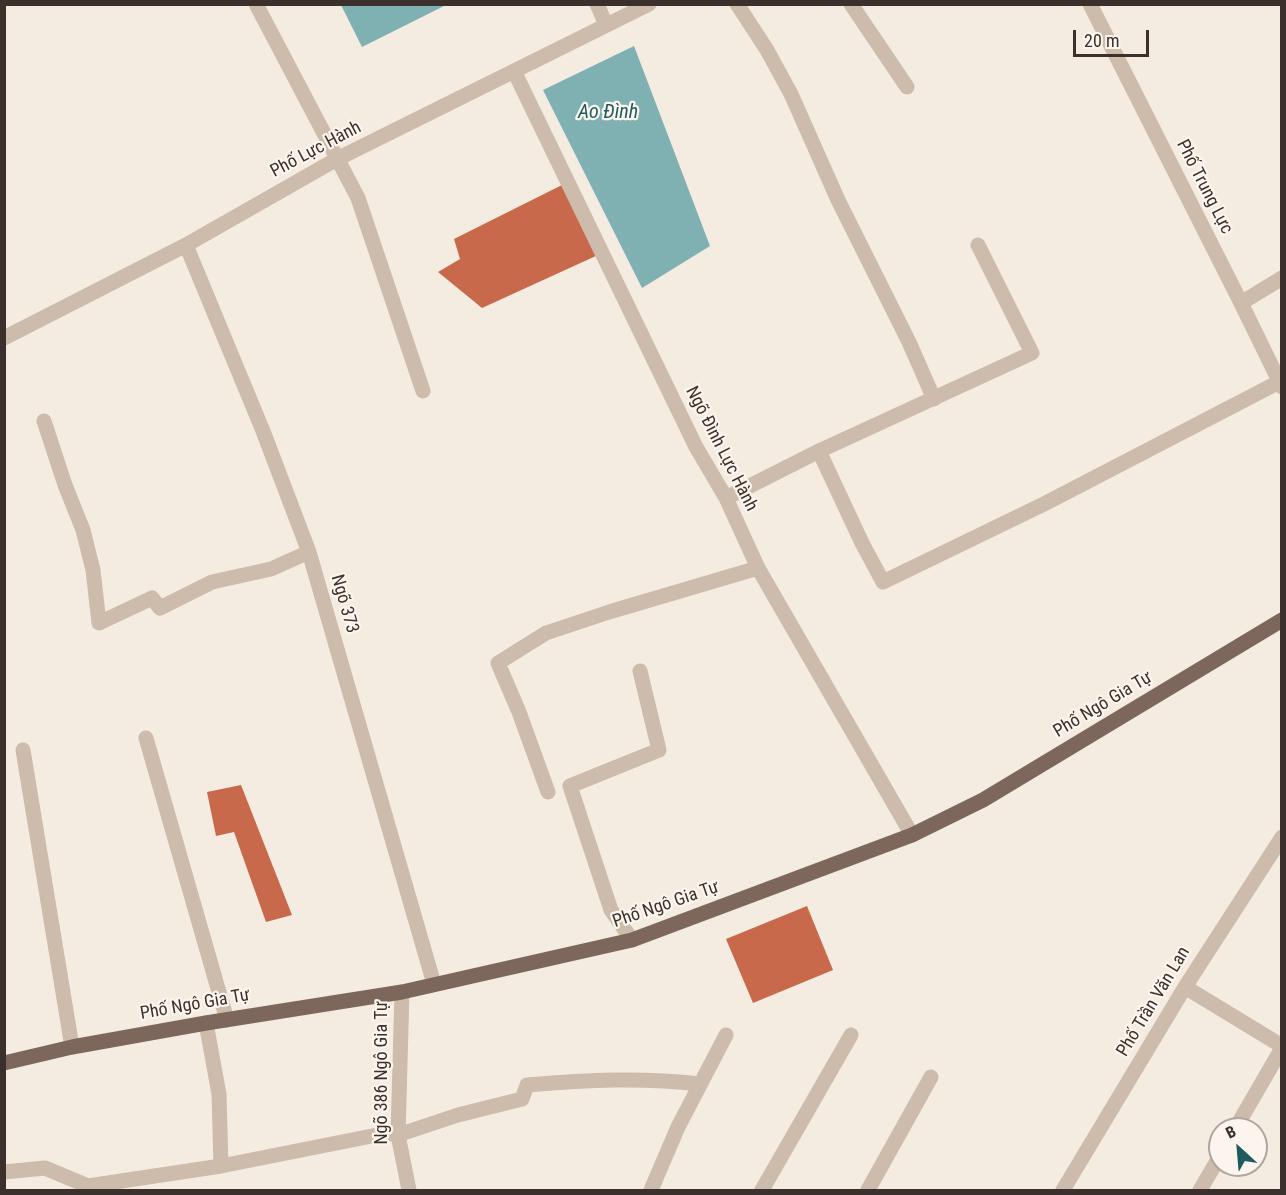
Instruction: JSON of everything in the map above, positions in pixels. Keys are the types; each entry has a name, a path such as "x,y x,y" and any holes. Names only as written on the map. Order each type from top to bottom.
{"main road":[{"name":"Phố Ngô Gia Tự","path":"4,1063 72,1047 206,1023 402,992 632,940 912,835 983,800 1281,620"}],"street":[{"path":"256,4 358,198 423,391"},
{"path":"597,4 606,25"},
{"name":"Phố Lực Hành","path":"4,338 186,245 337,159 649,4"},
{"path":"737,4 767,50 791,94 813,147 909,342 934,399"},
{"path":"851,4 907,87"},
{"name":"Phố Trung Lực","path":"1090,4 1280,385"},
{"name":"Ngõ Đình Lực Hành","path":"514,71 696,447 726,498 759,568 912,835"},
{"name":"Ngõ 373","path":"186,245 309,552 434,984"},
{"path":"726,498 819,451 1032,353 978,245"},
{"path":"1241,303 1281,278"},
{"path":"819,451 883,582 1280,385"},
{"path":"44,421 83,530 93,570 99,623 152,598 160,608 212,582 271,569 309,552"},
{"path":"548,792 519,712 498,663 546,633 759,568"},
{"path":"632,940 611,910 570,786 659,750 640,671"},
{"path":"146,738 226,1020"},
{"path":"23,750 72,1047"},
{"name":"Phố Trần Văn Lan","path":"1063,1191 1185,987 1281,837"},
{"path":"1185,987 1281,1047 1242,1117"},
{"name":"Ngõ 386 Ngô Gia Tự","path":"402,992 398,1135 409,1191"},
{"path":"206,1023 219,1094 221,1166"},
{"path":"651,1191 678,1127 726,1035"},
{"path":"762,1191 851,1035"},
{"path":"868,1191 931,1077"},
{"path":"4,1172 45,1168 88,1186 221,1166 387,1133 398,1135 458,1115 522,1099 527,1085 600,1079 700,1084"},
{"path":"1200,1191 1208,1177"}],"water":[{"path":"341,5 446,5 362,47"},
{"name":"Ao Đình","path":"634,46 710,246 642,288 543,90"}],"building":[{"path":"562,185 598,255 482,308 438,272 460,259 454,239"},
{"path":"241,785 292,915 266,922 234,832 216,836 207,792"},
{"path":"807,906 833,970 753,1003 726,939"}]}
